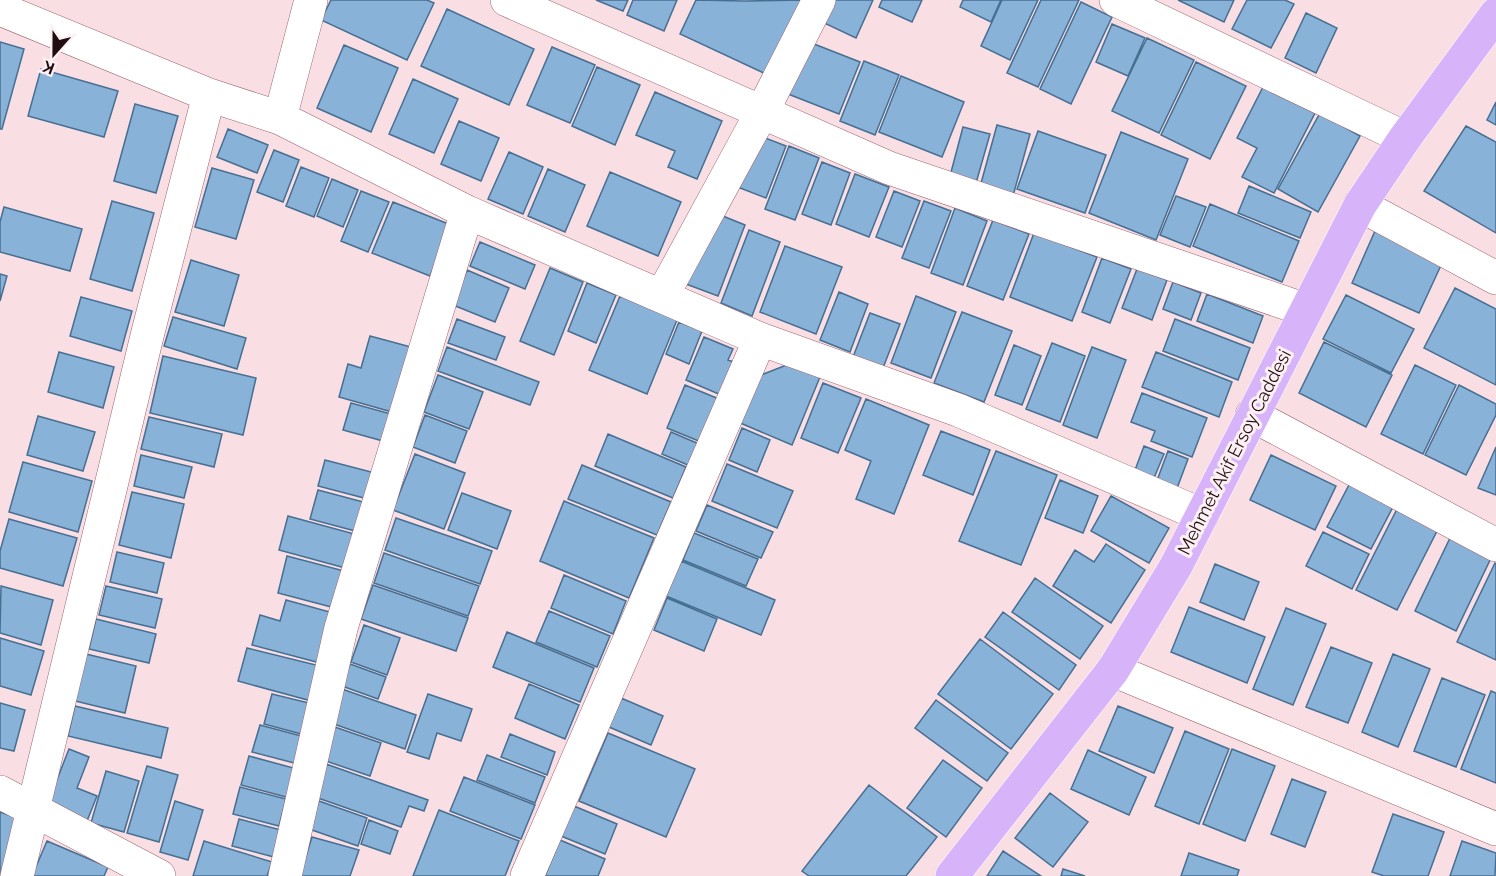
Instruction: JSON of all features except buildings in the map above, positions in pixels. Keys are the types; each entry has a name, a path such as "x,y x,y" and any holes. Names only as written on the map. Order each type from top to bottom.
{"main road":[{"name":"Mehmet Akif Ersoy Caddesi","path":"952,876 1113,670 1176,566 1360,205 1405,138 1496,14"}],"street":[{"path":"280,118 310,0"},
{"path":"507,0 889,168 1306,310"},
{"path":"662,296 762,112 819,0"},
{"path":"1116,0 1405,138"},
{"path":"0,9 209,95 280,118 467,212 760,339 958,410 1202,514"},
{"path":"17,876 141,359 209,95"},
{"path":"1360,205 1496,278"},
{"path":"285,876 341,628 467,212"},
{"path":"527,876 760,339"},
{"path":"1252,415 1496,545"},
{"path":"1113,670 1496,829"},
{"path":"0,792 159,876"}]}
